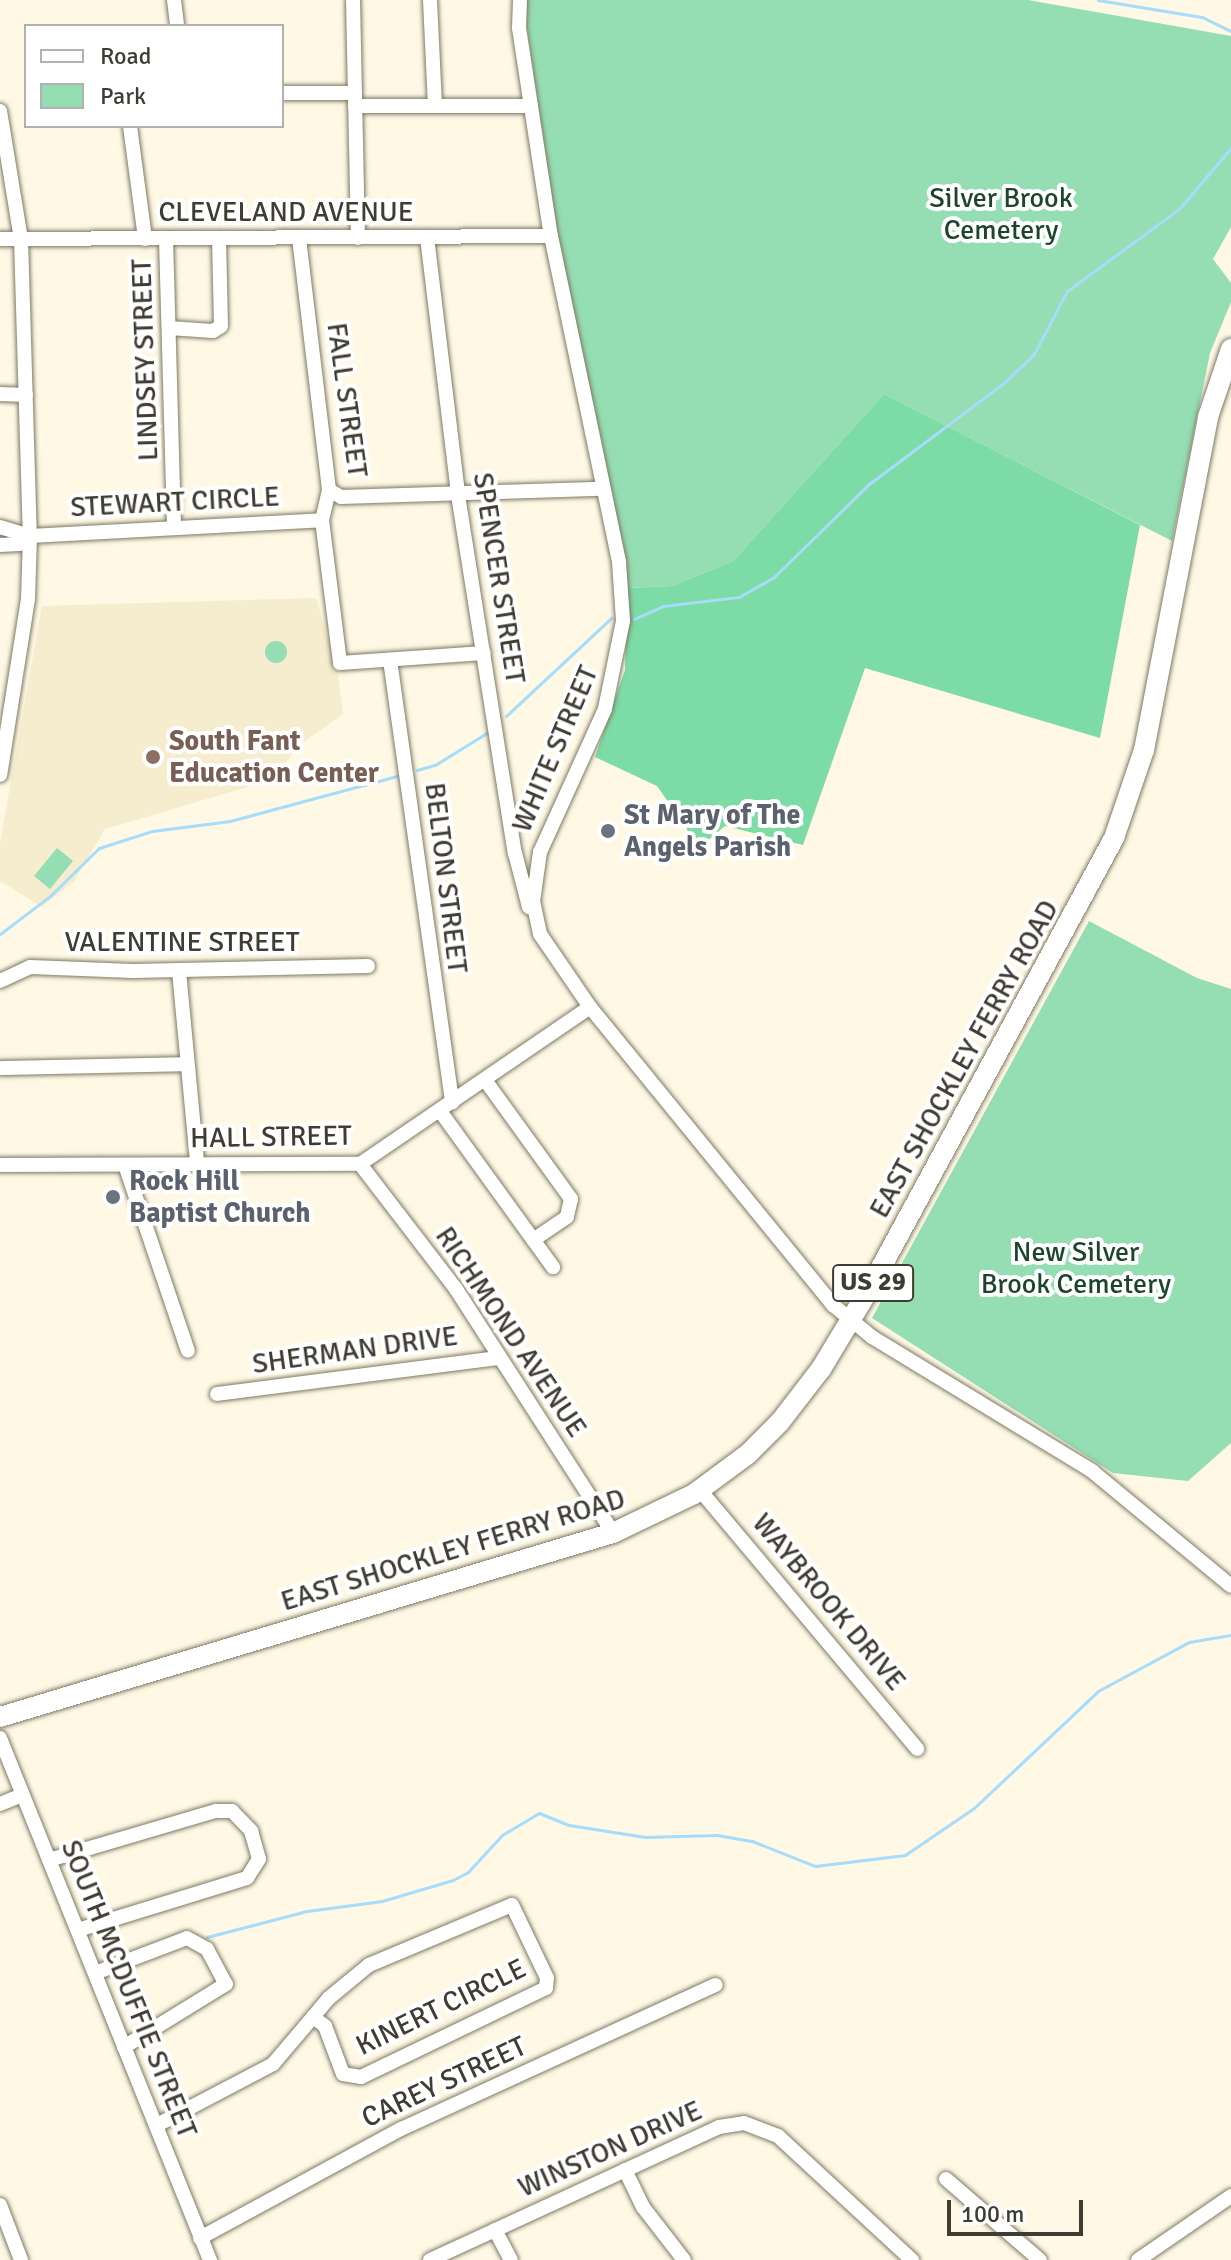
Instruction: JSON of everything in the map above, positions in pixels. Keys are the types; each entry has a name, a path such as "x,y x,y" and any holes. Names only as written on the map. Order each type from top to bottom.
{"highway":[{"name":"EAST SHOCKLEY FERRY ROAD","path":"0,1717 613,1533 700,1490 748,1454 780,1422 851,1321 1078,912 1120,824 1144,750 1206,430 1231,349"}],"street":[{"path":"174,0 177,24"},
{"path":"353,0 358,238"},
{"path":"430,0 435,106"},
{"name":"WHITE STREET","path":"520,0 531,106 551,236 601,489 619,562 620,654 605,709 546,832 534,884 536,922 549,951 590,1007 809,1279 851,1321 1092,1471 1231,1586"},
{"path":"284,93 435,106 531,106"},
{"path":"0,111 21,239 30,536 28,599 0,775"},
{"name":"LINDSEY STREET","path":"130,128 145,239"},
{"name":"CLEVELAND AVENUE","path":"0,239 551,236"},
{"name":"SPENCER STREET","path":"427,237 458,495 518,868 536,922"},
{"name":"FALL STREET","path":"299,238 329,490 341,497 601,489"},
{"name":"LINDSEY STREET","path":"166,239 174,528"},
{"path":"169,328 213,331 221,326 219,239"},
{"path":"0,394 26,395"},
{"path":"329,490 322,520 340,663 484,653"},
{"name":"STEWART CIRCLE","path":"0,527 30,536 322,520"},
{"name":"STEWART CIRCLE","path":"0,545 19,544 30,536"},
{"name":"BELTON STREET","path":"390,660 446,1107"},
{"name":"VALENTINE STREET","path":"0,981 30,967 179,971 368,966"},
{"path":"179,971 197,1163"},
{"name":"HALL STREET","path":"0,1165 360,1164 590,1007"},
{"path":"0,1068 187,1064"},
{"path":"485,1080 571,1199 567,1217 533,1240"},
{"path":"446,1107 553,1267"},
{"name":"RICHMOND AVENUE","path":"360,1164 456,1289 613,1533"},
{"path":"125,1165 188,1351"},
{"name":"SHERMAN DRIVE","path":"217,1394 499,1358"},
{"name":"WAYBROOK DRIVE","path":"700,1490 917,1749"},
{"name":"SOUTH MCDUFFIE STREET","path":"0,1738 210,2260"},
{"path":"0,1804 22,1795"},
{"path":"49,1860 216,1811 241,1818 259,1850 247,1878 78,1930"},
{"name":"KINERT CIRCLE","path":"157,2125 273,2064 313,2017 369,1965 512,1905 547,1978 546,1988 361,2077 343,2074 325,2026 313,2017"},
{"path":"95,1973 187,1938 207,1949 226,1984 124,2047"},
{"name":"CAREY STREET","path":"200,2238 401,2129 716,1985"},
{"name":"WINSTON DRIVE","path":"430,2260 719,2127 756,2125 778,2136 912,2260"},
{"path":"625,2170 643,2207 684,2260"},
{"path":"946,2179 1040,2260"},
{"path":"1138,2260 1231,2196"},
{"path":"0,2205 21,2260"},
{"path":"495,2230 511,2260"}],"shaded area":[{"name":"South Fant Education Center","path":"316,598 338,675 343,714 304,742 268,781 105,829 75,880 42,907 0,881 0,843 42,606"}],"green space":[{"name":"Silver Brook Cemetery","path":"523,0 1028,0 1231,36 1231,227 1213,259 1231,283 1231,302 1210,353 1172,541 884,394 733,561 672,586 627,588 573,345"},
{"path":"884,394 1140,525 1100,738 865,668 803,845 725,826 693,853 687,829 657,786 595,757 625,670 627,588 672,586 733,561"},
{"path":"276,641 284,644 287,652 284,660 276,663 268,660 265,652 268,644"},
{"path":"57,848 73,861 50,889 34,876"},
{"name":"New Silver Brook Cemetery","path":"1089,921 1197,978 1231,989 1231,1443 1188,1481 1113,1473 872,1318"}],"waterway":[{"path":"1098,0 1202,17 1231,31"},
{"path":"634,619 663,606 739,597 774,577 869,484 1006,381 1034,354 1067,291 1179,209 1231,148"},
{"path":"506,716 611,618"},
{"path":"417,770 435,765 490,731"},
{"path":"0,934 50,896 99,848 152,831 230,821 397,776"},
{"path":"207,1937 307,1911 382,1901 453,1880 468,1872 502,1835 539,1813 569,1825 645,1837 717,1835 752,1841 815,1866 905,1855 974,1808 1098,1691 1189,1642 1231,1635"}],"place":[{"name":"South Fant Education Center","path":"153,757"},
{"name":"St Mary of The Angels Parish","path":"608,831"},
{"name":"Rock Hill Baptist Church","path":"113,1197"}]}
